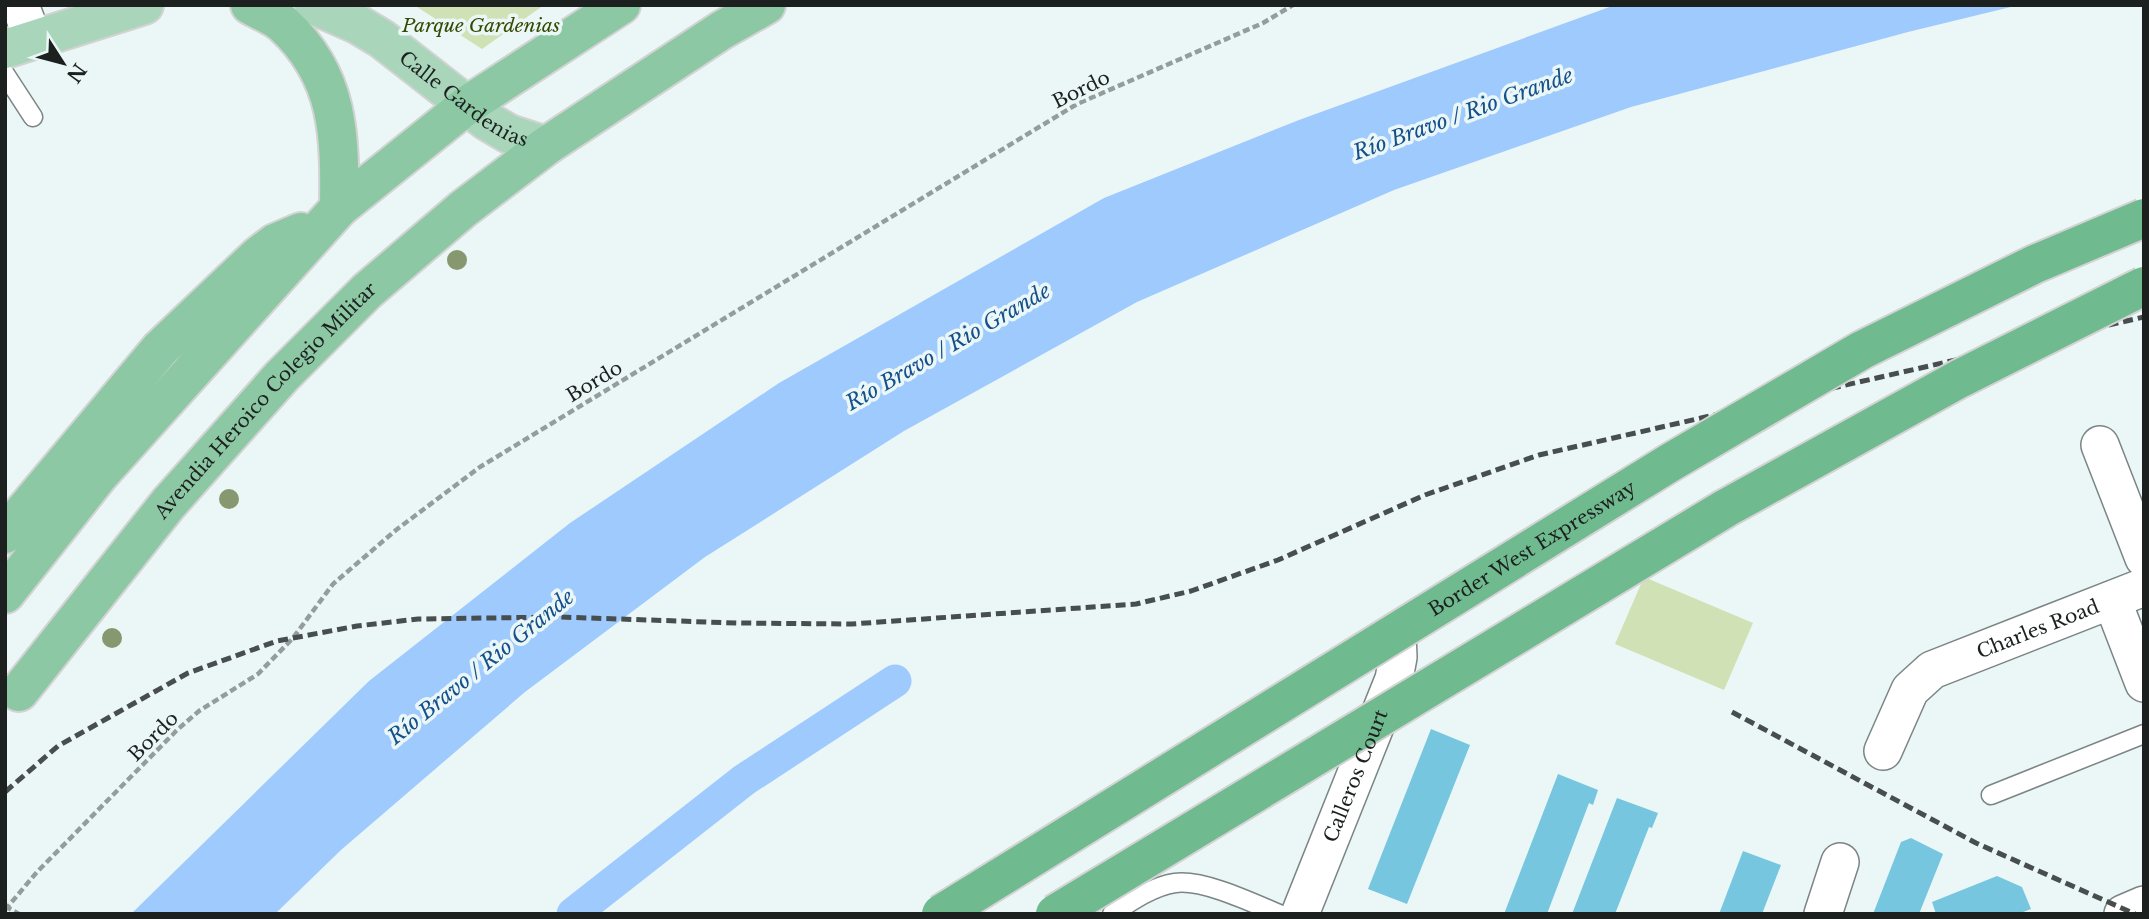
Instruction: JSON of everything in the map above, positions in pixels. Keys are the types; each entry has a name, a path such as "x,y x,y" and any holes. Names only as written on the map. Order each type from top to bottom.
{"highway":[{"path":"250,5 281,22 317,62 333,104 339,170 331,216"},
{"path":"5,594 99,475 331,216 466,106 621,5"},
{"name":"Avendia Heroico Colegio Militar","path":"19,692 168,504 282,376 367,291 463,209 546,145 722,30 766,5"},
{"path":"5,534 160,349 258,256 275,243 331,216"},
{"name":"Border West Expressway","path":"941,914 1671,462 1862,350 2035,264 2144,218"},
{"path":"1055,914 1726,508 1959,379 2144,286"}],"main road":[{"path":"19,31 144,5"},
{"name":"Calle Gardenias","path":"314,5 357,24 382,39 466,106 509,134 546,145"}],"street":[{"path":"2100,445 2144,558"},
{"path":"2128,593 2144,682"},
{"name":"Charles Road","path":"1883,751 1910,690 1932,670 2128,593"},
{"name":"Calleros Court","path":"1300,914 1394,679 1398,657 1397,634"},
{"path":"1823,914 1840,862"},
{"path":"2123,914 2144,905"}],"lane":[{"path":"5,74 33,117"},
{"path":"1991,795 2144,734"},
{"path":"1112,914 1142,896 1176,883 1215,888 1279,914"}],"path":[{"name":"Bordo","path":"5,908 177,730 199,711 258,674 293,638 333,584 396,530 480,467 1077,104 1263,23 1293,5"},
{"path":"5,908 19,914"}],"green space":[{"name":"Parque Gardenias","path":"414,5 544,5 482,49"},
{"path":"1644,577 1753,623 1724,690 1615,644"}],"water":[{"name":"Río Bravo / Rio Grande","path":"1615,5 2019,5 1908,32 1631,107 1394,190 1137,302 904,431 705,557 525,692 341,850 275,914 131,914 369,681 570,523 779,383 1104,198 1299,120"}],"building":[{"path":"1431,729 1470,745 1407,904 1368,889"},
{"path":"1558,774 1598,790 1593,805 1589,803 1547,914 1504,914"},
{"path":"1617,798 1658,813 1652,828 1649,827 1615,914 1572,914"},
{"path":"1911,838 1943,854 1919,914 1873,914 1901,842"},
{"path":"1743,851 1781,865 1762,914 1719,914"},
{"path":"1997,876 2022,887 2031,909 2018,914 1936,914 1932,902"}],"waterway":[{"path":"573,914 744,780 895,681"}],"railway":[{"path":"5,792 58,746 188,673 277,641 357,626 418,619 559,617 852,624 1136,604 1191,591 1278,560 1425,495 1539,455 2144,317"},
{"path":"1732,712 1976,843 2135,914"}]}
